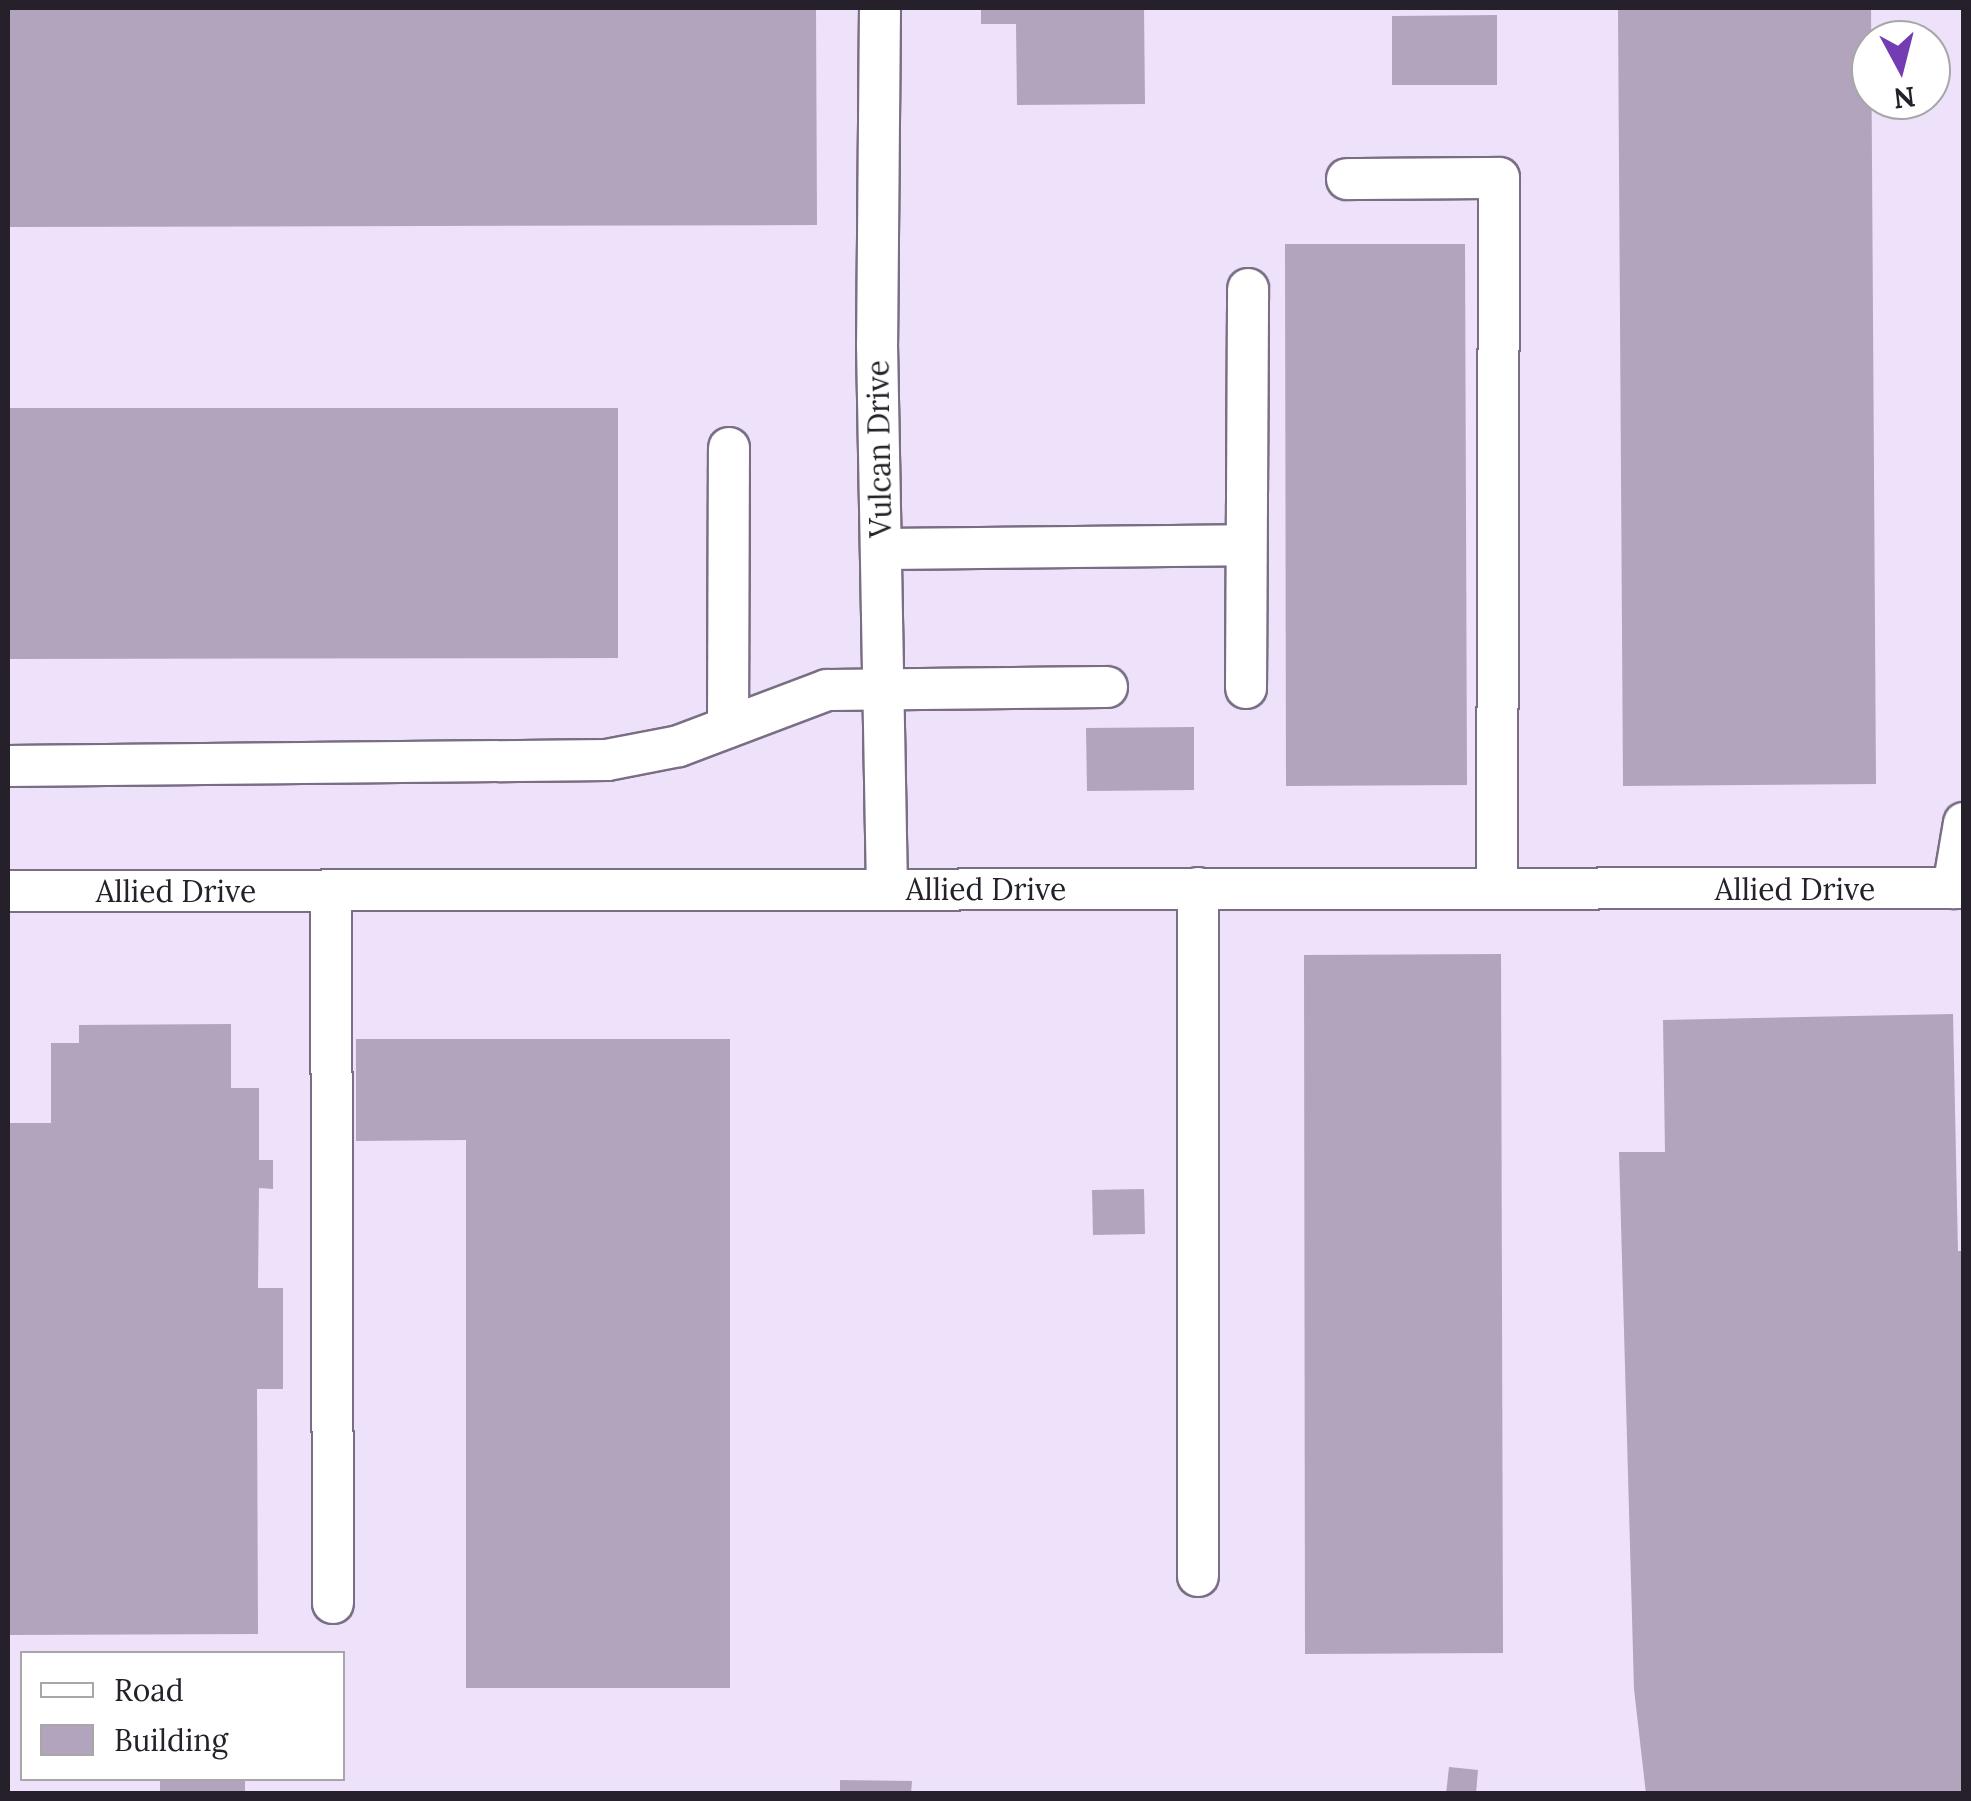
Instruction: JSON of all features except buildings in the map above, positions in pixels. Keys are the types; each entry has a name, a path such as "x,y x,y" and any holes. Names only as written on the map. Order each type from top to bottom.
{"street":[{"name":"Vulcan Drive","path":"880,8 881,548 887,890"},
{"path":"1347,180 1499,178 1497,888"},
{"path":"1246,688 1248,288"},
{"path":"728,727 729,448"},
{"path":"881,548 1246,545"},
{"path":"8,766 607,760 679,746 827,690 1107,686"},
{"path":"1958,888 1964,822"},
{"path":"1198,888 1198,1576"},
{"name":"Allied Drive","path":"8,891 1958,888"},
{"path":"331,890 333,1603"}]}
